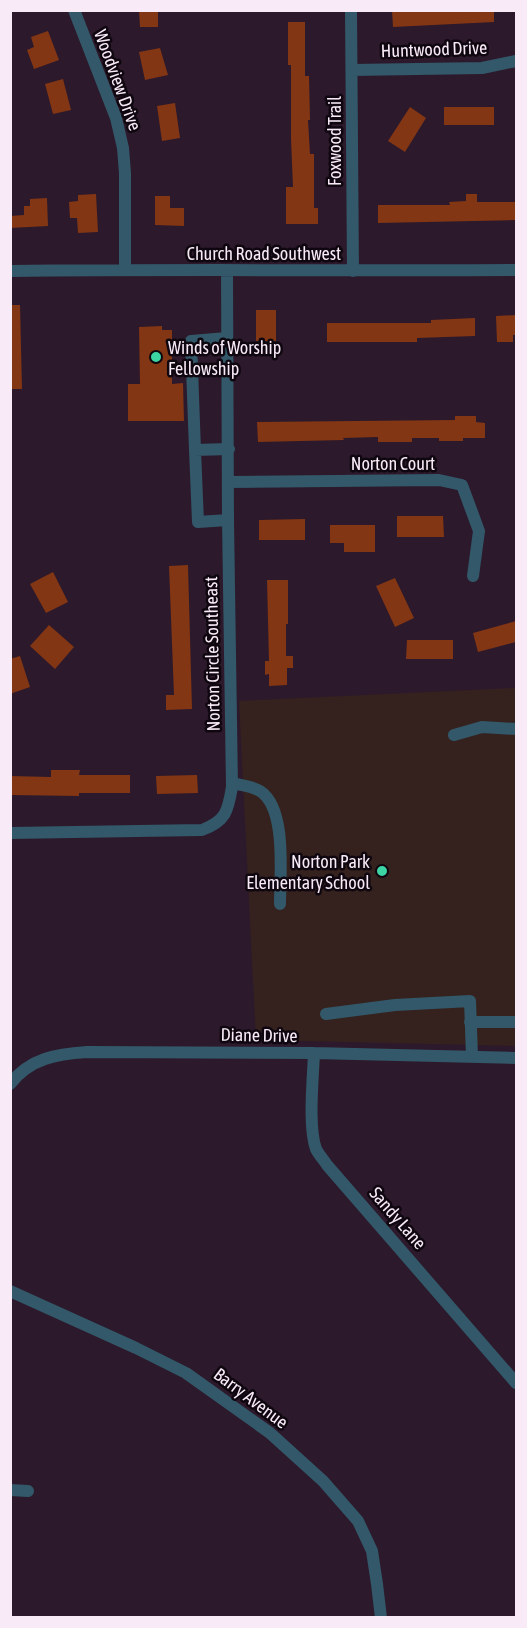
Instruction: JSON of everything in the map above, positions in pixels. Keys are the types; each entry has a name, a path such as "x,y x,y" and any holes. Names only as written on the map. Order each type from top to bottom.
{"street":[{"name":"Woodview Drive","path":"74,10 117,118 123,148 124,270"},
{"name":"Foxwood Trail","path":"351,10 353,271"},
{"name":"Huntwood Drive","path":"352,70 482,68 516,61"},
{"name":"Church Road Southwest","path":"10,272 516,270"},
{"name":"Norton Circle Southeast","path":"10,833 202,830 222,819 230,802 232,783 227,271"},
{"path":"228,338 191,341 198,522 228,520"},
{"path":"195,450 229,449"},
{"name":"Norton Court","path":"229,483 439,480 462,485 478,531 473,576"},
{"path":"454,735 482,727 516,729"},
{"path":"232,783 260,791 270,800 274,810 279,839 280,904"},
{"path":"326,1014 395,1005 470,1001 472,1056"},
{"path":"470,1022 516,1022"},
{"name":"Diane Drive","path":"10,1084 37,1061 61,1054 111,1051 516,1058"},
{"name":"Sandy Lane","path":"314,1053 312,1121 317,1152 516,1383"},
{"name":"Barry Avenue","path":"10,1290 186,1373 270,1433 323,1481 358,1521 372,1551 381,1617"},
{"path":"10,1490 28,1491"}],"shaded area":[{"name":"Norton Park Elementary School","path":"516,688 516,1046 256,1040 239,701"}],"building":[{"path":"139,10 158,10 158,27 140,27"},
{"path":"392,10 494,10 494,22 393,27"},
{"path":"288,22 305,22 305,76 309,76 310,154 314,154 314,208 318,208 318,224 286,224 286,187 293,187"},
{"path":"48,31 59,60 34,69 27,50 34,47 31,37"},
{"path":"160,48 168,75 145,80 139,52"},
{"path":"63,79 71,110 53,114 45,84"},
{"path":"175,103 180,138 162,141 157,106"},
{"path":"410,107 426,118 405,152 388,141"},
{"path":"444,107 494,107 494,125 444,125"},
{"path":"96,194 98,232 78,233 77,218 70,218 69,202 78,201 78,195"},
{"path":"466,194 477,194 477,202 516,202 516,220 378,223 378,205 450,205 449,202 466,201"},
{"path":"155,196 170,196 170,208 184,208 184,226 155,225"},
{"path":"47,198 48,226 10,228 10,216 24,215 24,206 30,206 30,199"},
{"path":"10,305 20,305 22,389 10,389"},
{"path":"256,310 276,310 276,341 256,341"},
{"path":"516,315 516,335 513,335 513,342 497,342 496,316"},
{"path":"475,318 475,336 417,338 417,342 327,342 327,323 431,323 431,320"},
{"name":"Winds of Worship Fellowship","path":"162,326 162,330 172,330 172,384 183,383 184,421 128,421 128,384 140,384 139,327"},
{"path":"455,416 476,416 476,422 485,423 485,438 439,441 439,438 412,438 412,442 378,442 378,437 258,442 257,422 455,420"},
{"path":"397,516 443,516 444,537 397,537"},
{"path":"305,519 305,540 259,540 259,520"},
{"path":"330,525 375,525 375,552 344,552 344,543 330,543"},
{"path":"188,565 192,709 166,710 166,695 174,695 169,566"},
{"path":"53,572 68,602 46,613 30,584"},
{"path":"395,578 414,618 395,627 376,586"},
{"path":"267,580 288,580 286,656 293,656 293,668 287,668 287,685 269,686 269,674 265,675 265,661 269,661"},
{"path":"516,621 516,642 478,652 473,633"},
{"path":"49,625 74,647 55,669 30,646"},
{"path":"407,640 453,640 453,659 406,659"},
{"path":"20,656 30,687 10,694 10,659"},
{"path":"51,770 80,770 79,775 130,775 130,793 79,793 79,796 10,795 10,776 51,777"},
{"path":"197,775 198,793 157,794 156,776"}],"place":[{"name":"Winds of Worship Fellowship","path":"156,357"},
{"name":"Norton Park Elementary School","path":"382,871"}]}
